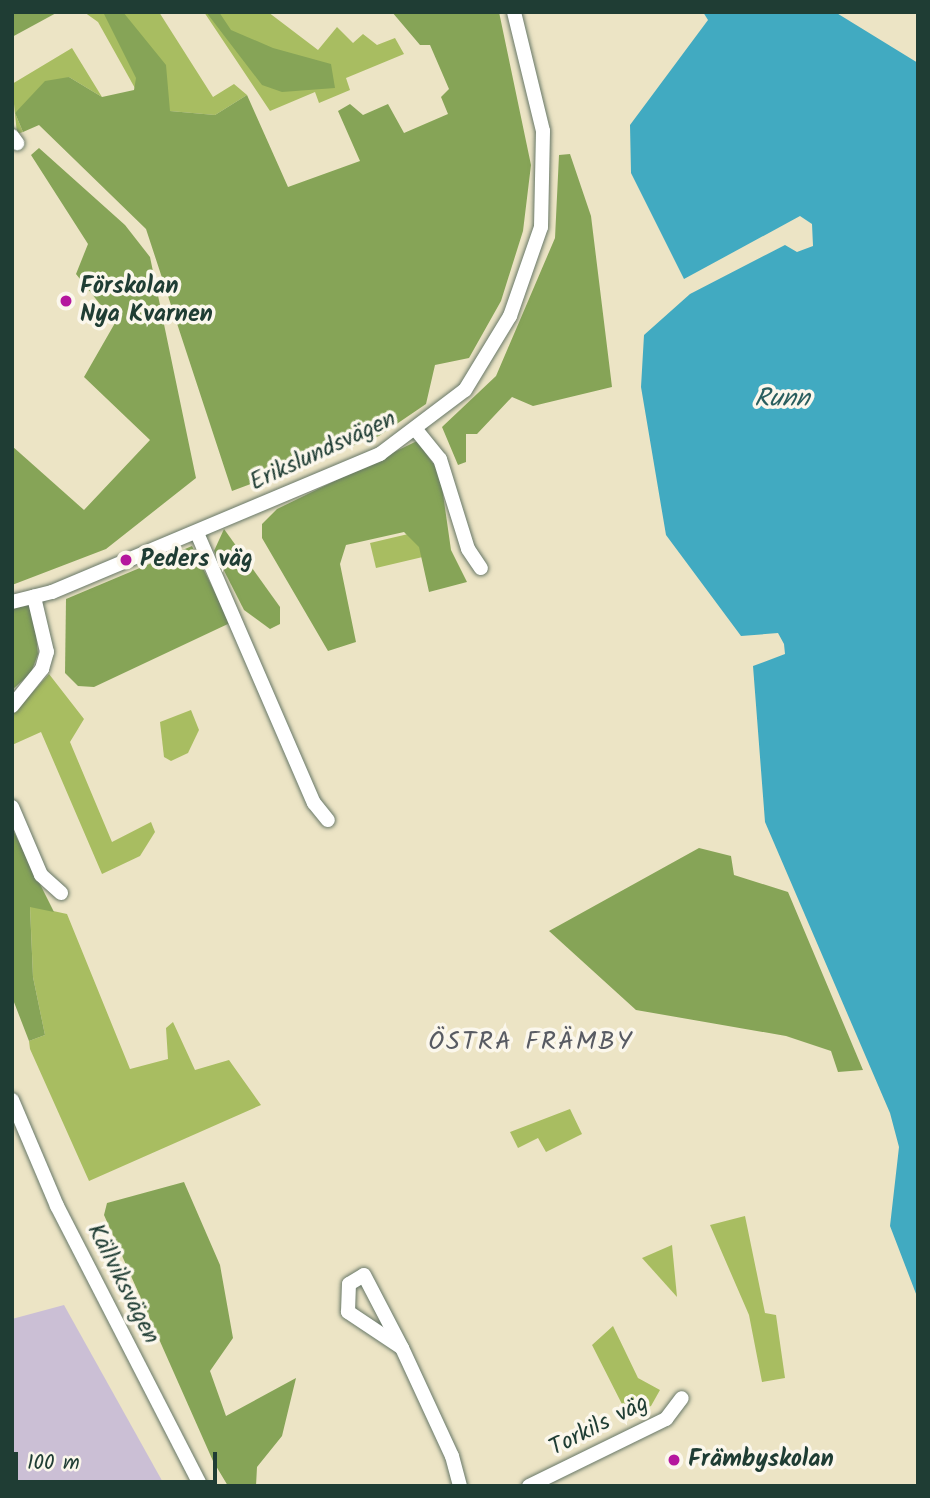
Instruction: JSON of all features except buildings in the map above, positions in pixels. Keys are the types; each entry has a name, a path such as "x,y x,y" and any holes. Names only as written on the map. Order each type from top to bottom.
{"street":[{"name":"Erikslundsvägen","path":"12,602 34,597 197,533 380,454 417,431 465,390 488,354 529,271 541,227 543,131 513,12"},
{"path":"417,431 440,458 468,549 481,568"},
{"path":"197,533 314,803 328,820"},
{"path":"12,706 39,673 47,652 34,597"},
{"path":"12,807 41,875 61,893"},
{"name":"Källviksvägen","path":"12,1100 57,1206 201,1486"},
{"path":"402,1348 348,1312 349,1284 364,1275 402,1348 460,1486"},
{"name":"Torkils väg","path":"529,1486 666,1419 682,1398"}],"shaded area":[{"path":"64,1305 165,1486 12,1486 12,1319"}],"green space":[{"path":"12,12 58,12 12,37"},
{"path":"84,12 159,12 213,97 234,84 247,95 215,115 170,111 136,90 98,22"},
{"path":"103,12 123,12 166,65 170,111 215,115 247,95 288,187 360,161 338,111 350,104 363,115 388,104 404,133 448,114 441,97 449,89 430,45 420,45 392,12 499,12 531,165 523,231 501,301 469,358 435,365 426,404 379,436 232,491 146,229 39,125 23,132 15,113 45,81 69,77 102,97 134,90 136,78"},
{"path":"204,12 268,12 318,50 337,27 353,43 363,34 377,45 395,38 404,54 346,78 350,90 319,103 315,92 270,111"},
{"path":"206,12 219,12 231,30 273,48 331,64 335,88 282,92 262,85"},
{"path":"72,48 102,97 69,77 15,113 23,132 17,134 12,84"},
{"path":"39,148 125,225 150,257 196,478 106,549 12,585 12,446 84,510 150,440 84,377 115,323 76,274 88,244 31,155"},
{"path":"570,154 591,216 612,387 533,406 512,397 477,434 466,434 466,462 458,465 442,427 496,376 555,238 559,155"},
{"path":"417,441 440,473 451,550 467,582 429,592 419,547 404,532 346,545 340,564 356,642 328,651 262,538 262,524 277,509"},
{"path":"224,529 280,607 280,624 270,629 244,610 214,551"},
{"path":"421,531 427,556 376,568 370,543"},
{"path":"192,546 230,623 94,687 78,686 65,673 66,599"},
{"path":"33,605 38,654 31,673 12,690 12,608"},
{"path":"49,674 84,719 70,742 112,842 151,822 155,832 140,856 102,874 41,732 12,745 12,715"},
{"path":"191,710 199,730 188,753 171,761 164,757 160,722"},
{"path":"12,828 54,912 30,907 33,977 45,1035 29,1041 12,997"},
{"path":"699,848 731,856 734,875 788,892 863,1070 838,1072 831,1051 786,1036 636,1010 549,931"},
{"path":"30,906 67,914 130,1069 168,1059 166,1028 173,1022 195,1070 229,1060 261,1105 89,1181 30,1049 29,1041 45,1035 33,977"},
{"path":"570,1109 582,1134 546,1152 538,1138 518,1148 510,1132"},
{"path":"184,1182 220,1265 233,1338 210,1371 226,1416 296,1378 282,1436 257,1467 256,1486 228,1486 213,1461 104,1215 107,1203"},
{"path":"745,1216 765,1313 776,1315 785,1378 762,1382 749,1315 710,1225"},
{"path":"672,1245 677,1297 642,1258"},
{"path":"613,1326 638,1378 660,1390 651,1406 628,1416 592,1345"}],"water":[{"name":"Runn","path":"703,12 835,12 918,63 918,1299 890,1226 899,1147 890,1113 765,822 753,666 785,654 784,644 778,633 741,636 666,535 641,387 644,335 690,294 785,245 797,252 813,246 812,224 800,216 684,279 631,173 630,125 708,20"}],"place":[{"name":"Förskolan Nya Kvarnen","path":"66,301"},
{"name":"Peders väg","path":"126,560"},
{"name":"Främbyskolan","path":"674,1460"}],"district":[{"name":"ÖSTRA FRÄMBY","path":"531,1043"}]}
